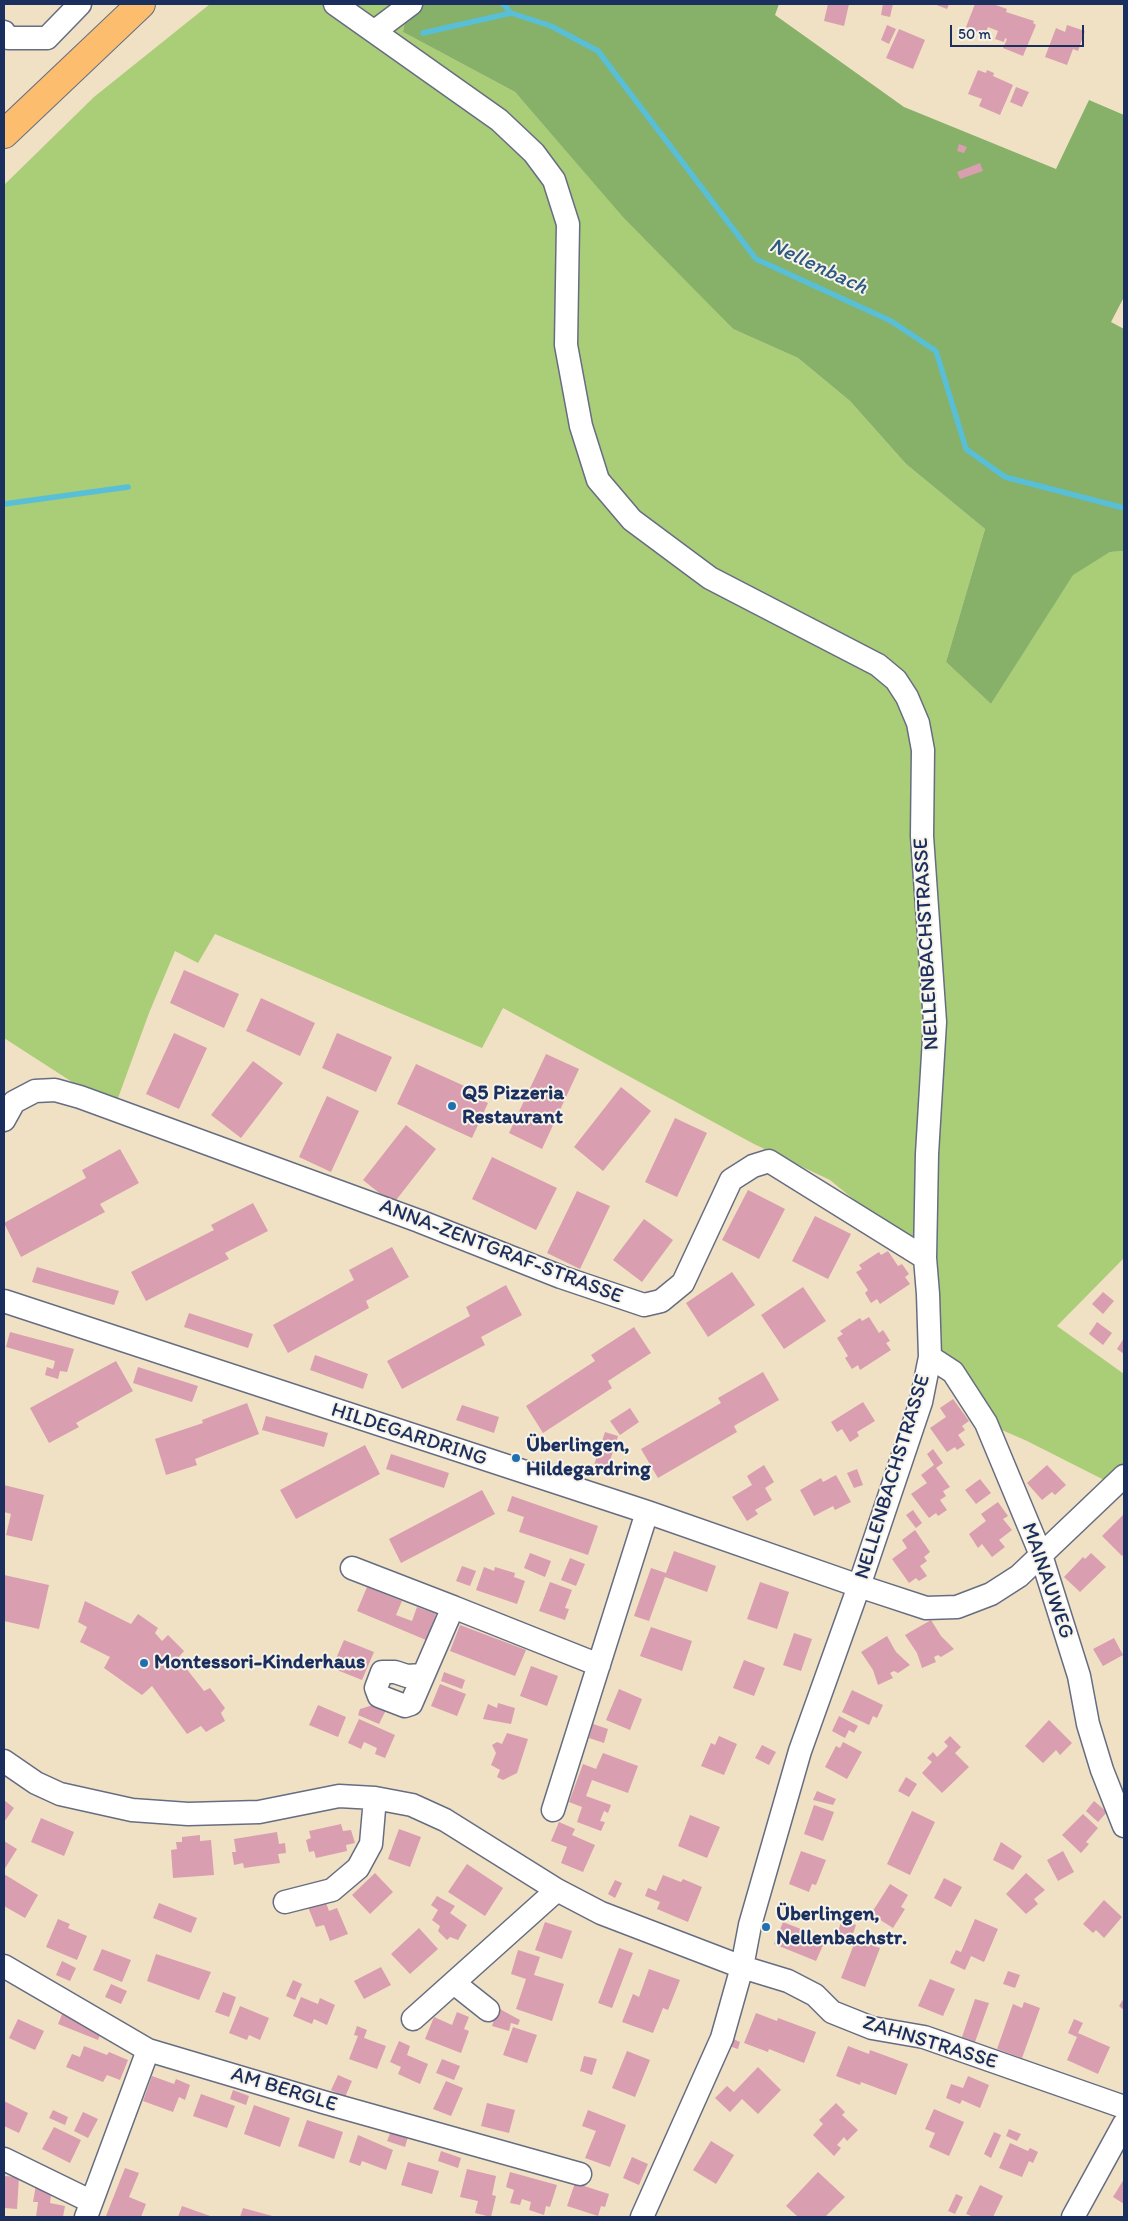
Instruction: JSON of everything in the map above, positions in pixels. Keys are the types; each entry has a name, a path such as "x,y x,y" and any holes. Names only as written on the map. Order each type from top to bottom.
{"main road":[{"path":"4,134 141,4"}],"street":[{"path":"4,32 8,38 47,38 80,4"},
{"name":"NELLENBACHSTRASSE","path":"335,4 375,30 499,120 534,153 554,180 568,224 566,345 581,426 598,480 632,520 710,578 878,665 896,680 907,697 918,723 923,750 922,836 935,1022 927,1154 925,1258 930,1357 921,1402 859,1586 800,1751 750,1925 742,1967 722,2038 642,2217"},
{"path":"375,30 411,4"},
{"name":"ANNA-ZENTGRAF-STRASSE","path":"4,1120 14,1102 35,1091 55,1090 80,1097 400,1214 561,1277 644,1306 661,1301 683,1283 731,1180 753,1166 769,1161 925,1258"},
{"name":"HILDEGARDRING","path":"4,1301 647,1512 926,1608 957,1607 991,1594 1019,1576 1124,1476"},
{"name":"MAINAUWEG","path":"930,1357 953,1372 986,1424 1041,1555 1079,1676 1088,1724 1102,1770 1124,1826"},
{"path":"553,1810 647,1512"},
{"path":"352,1568 453,1606 599,1665"},
{"path":"423,1675 453,1606"},
{"name":"ZAHNSTRASSE","path":"4,1761 36,1783 60,1794 132,1810 188,1814 259,1812 339,1796 375,1798 412,1805 446,1820 557,1890 601,1913 742,1967 788,1981 815,1995 832,2012 872,2028 924,2037 1124,2107"},
{"path":"285,1902 332,1890 358,1868 371,1844 375,1798"},
{"path":"413,2019 557,1890"},
{"name":"AM BERGLE","path":"4,1966 148,2050 323,2102 580,2174"},
{"path":"454,1983 488,2010"},
{"path":"4,2159 88,2209 148,2050"},
{"path":"1073,2217 1124,2124"}],"green space":[{"path":"210,4 408,4 403,32 515,92 623,216 733,329 798,358 850,401 906,464 985,529 946,662 991,704 1073,574 1110,552 1124,551 1124,1258 1057,1326 1124,1374 1124,1476 1114,1485 1027,1441 986,1423 930,1357 925,1258 830,1180 754,1144 503,1008 482,1048 215,934 198,963 175,951 149,1013 114,1109 4,1038 4,185 94,97"},
{"path":"408,4 779,4 775,15 904,107 1056,169 1089,100 1124,115 1124,297 1111,322 1124,329 1124,551 1110,552 1073,575 991,704 946,662 985,529 906,464 850,401 798,358 733,329 623,217 515,92 403,32"}],"building":[{"path":"828,4 849,4 844,26 824,21"},
{"path":"883,4 893,4 890,17 881,15"},
{"path":"934,4 949,4 947,9"},
{"path":"975,4 993,4 1007,9 1006,12 1034,21 1033,23 1036,25 1023,56 1003,48 1007,39 1005,38 1004,42 995,39 998,31 988,27 985,35 966,27"},
{"path":"887,25 896,29 889,44 881,40"},
{"path":"1067,25 1085,31 1078,51 1073,49 1067,65 1045,57 1056,28 1065,32"},
{"path":"899,29 925,40 913,69 886,58"},
{"path":"978,70 986,73 987,70 994,73 993,76 1013,85 1000,115 979,106 982,99 968,94"},
{"path":"1016,87 1029,92 1022,107 1010,102"},
{"path":"959,144 967,147 964,153 957,151"},
{"path":"980,163 983,171 960,179 957,172"},
{"path":"184,970 239,994 224,1028 170,1003"},
{"path":"261,998 315,1023 300,1056 246,1031"},
{"path":"174,1033 207,1048 179,1109 146,1094"},
{"path":"337,1033 392,1057 376,1092 322,1068"},
{"path":"546,1054 579,1069 542,1149 509,1133"},
{"path":"253,1061 283,1083 241,1138 211,1115"},
{"path":"416,1064 482,1094 479,1099 488,1103 472,1138 397,1104"},
{"path":"621,1087 651,1111 603,1171 574,1147"},
{"path":"327,1096 359,1111 331,1172 299,1157"},
{"path":"675,1118 707,1133 677,1197 645,1182"},
{"path":"406,1125 436,1149 393,1204 363,1180"},
{"path":"120,1149 139,1183 100,1204 105,1212 21,1257 4,1223 86,1178 82,1170"},
{"path":"492,1157 557,1188 536,1230 472,1199"},
{"path":"748,1190 785,1209 759,1259 722,1240"},
{"path":"577,1191 610,1206 580,1269 547,1253"},
{"path":"253,1203 268,1231 225,1253 229,1259 146,1301 131,1272 214,1230 211,1225"},
{"path":"815,1216 851,1234 828,1279 792,1261"},
{"path":"644,1219 673,1240 642,1282 613,1260"},
{"path":"392,1247 409,1277 366,1301 369,1308 288,1353 273,1325 354,1280 349,1270"},
{"path":"888,1251 898,1266 902,1264 909,1274 905,1277 910,1284 880,1304 877,1299 871,1303 865,1293 868,1290 856,1272 862,1269 859,1265 879,1252 881,1255"},
{"path":"37,1267 119,1291 114,1305 32,1282"},
{"path":"732,1272 755,1305 708,1337 686,1303"},
{"path":"506,1285 522,1315 481,1337 485,1345 402,1389 387,1361 470,1316 466,1307"},
{"path":"803,1287 826,1321 784,1349 761,1315"},
{"path":"1103,1292 1114,1301 1103,1314 1092,1304"},
{"path":"189,1313 253,1334 248,1348 184,1327"},
{"path":"869,1317 879,1333 883,1330 890,1341 886,1343 891,1350 860,1370 858,1365 852,1369 845,1358 848,1356 837,1338 843,1334 840,1331 860,1318 862,1321"},
{"path":"1097,1322 1112,1333 1103,1345 1089,1334"},
{"path":"634,1327 651,1353 608,1381 612,1388 543,1433 526,1406 595,1361 591,1355"},
{"path":"10,1332 74,1349 67,1372 60,1371 58,1379 45,1375 47,1367 53,1369 55,1361 6,1347"},
{"path":"1124,1338 1124,1354 1117,1349"},
{"path":"315,1355 368,1374 363,1389 310,1370"},
{"path":"116,1361 133,1391 76,1423 79,1427 49,1443 30,1408"},
{"path":"138,1367 198,1386 192,1402 133,1383"},
{"path":"763,1372 779,1400 734,1426 737,1432 658,1478 641,1449 721,1403 718,1398"},
{"path":"953,1399 969,1421 962,1426 965,1430 958,1435 965,1445 957,1450 955,1447 947,1452 930,1428 946,1417 940,1408"},
{"path":"863,1402 875,1421 857,1432 859,1436 850,1442 842,1429 837,1432 831,1422"},
{"path":"247,1403 259,1434 195,1459 197,1465 166,1475 155,1439 203,1423 202,1420"},
{"path":"462,1405 499,1417 494,1433 456,1420"},
{"path":"630,1408 639,1422 620,1435 610,1421"},
{"path":"266,1416 328,1433 324,1447 262,1430"},
{"path":"605,1432 618,1436 606,1473 593,1468"},
{"path":"365,1445 380,1474 296,1519 280,1490"},
{"path":"933,1449 943,1463 936,1468 950,1487 943,1491 946,1496 940,1500 947,1510 938,1516 936,1513 929,1518 911,1494 927,1483 921,1475 934,1465 927,1454"},
{"path":"391,1454 449,1473 444,1488 386,1469"},
{"path":"764,1465 774,1482 765,1488 772,1500 755,1510 758,1514 747,1521 732,1497 752,1485 747,1476"},
{"path":"1047,1465 1066,1485 1055,1495 1052,1492 1042,1500 1027,1483"},
{"path":"857,1469 863,1485 854,1488 847,1473"},
{"path":"836,1475 851,1502 835,1510 833,1506 814,1516 800,1490 821,1478 823,1482"},
{"path":"980,1479 991,1493 976,1504 965,1490"},
{"path":"4,1485 44,1495 32,1541 6,1535 11,1514 4,1512"},
{"path":"482,1490 495,1514 401,1563 389,1539"},
{"path":"512,1496 598,1526 588,1555 519,1532 524,1517 507,1511"},
{"path":"998,1502 1008,1516 1003,1519 1012,1530 999,1540 1005,1547 992,1557 982,1544 978,1548 969,1534 986,1521 981,1514"},
{"path":"913,1510 922,1523 916,1528 906,1515"},
{"path":"1124,1514 1124,1554 1122,1556 1102,1536"},
{"path":"915,1530 930,1552 924,1557 927,1561 920,1566 927,1576 919,1581 916,1578 909,1583 892,1559 907,1548 902,1540"},
{"path":"674,1551 716,1566 707,1592 665,1577 649,1621 634,1616 651,1568 666,1573"},
{"path":"530,1553 551,1561 545,1577 524,1568"},
{"path":"1091,1553 1106,1567 1080,1592 1064,1577 1083,1557 1085,1559"},
{"path":"570,1558 585,1564 576,1586 561,1580"},
{"path":"462,1566 476,1571 470,1586 456,1581"},
{"path":"484,1567 494,1571 495,1567 515,1573 514,1577 525,1581 517,1604 476,1590"},
{"path":"4,1575 49,1585 39,1629 4,1621"},
{"path":"550,1582 572,1590 565,1608 569,1609 565,1620 539,1611"},
{"path":"760,1582 789,1592 777,1629 747,1619"},
{"path":"367,1587 402,1601 396,1615 412,1621 417,1607 436,1614 426,1640 357,1611"},
{"name":"Montessori-Kinderhaus","path":"85,1601 131,1624 138,1614 158,1628 155,1633 162,1641 168,1635 184,1651 178,1658 204,1691 210,1688 225,1708 221,1713 225,1721 206,1732 201,1726 187,1734 152,1686 142,1695 104,1668 110,1657 80,1642 87,1627 78,1622"},
{"path":"931,1620 941,1636 954,1649 941,1657 938,1655 934,1657 936,1662 922,1668 917,1653 905,1635"},
{"path":"460,1625 526,1650 515,1676 450,1651"},
{"path":"651,1627 692,1641 682,1671 640,1656"},
{"path":"794,1633 812,1639 801,1671 783,1665"},
{"path":"887,1636 896,1652 910,1665 898,1673 894,1671 890,1673 893,1678 878,1685 873,1670 861,1652"},
{"path":"1114,1638 1123,1655 1103,1666 1093,1649"},
{"path":"344,1640 374,1652 362,1680 332,1668"},
{"path":"744,1660 765,1668 754,1696 733,1688"},
{"path":"531,1666 558,1676 547,1706 520,1696"},
{"path":"444,1672 465,1680 462,1689 441,1681"},
{"path":"440,1684 466,1694 457,1716 431,1706"},
{"path":"619,1689 642,1699 630,1730 606,1720"},
{"path":"852,1690 883,1705 877,1718 873,1716 869,1725 842,1712"},
{"path":"498,1703 515,1708 511,1724 483,1719 488,1704 497,1708"},
{"path":"318,1705 346,1717 338,1737 309,1725"},
{"path":"373,1705 386,1710 379,1724 358,1715 360,1709"},
{"path":"839,1716 858,1726 854,1733 849,1730 845,1738 832,1731"},
{"path":"359,1719 395,1735 385,1758 375,1754 377,1748 364,1742 361,1749 348,1743"},
{"path":"1049,1720 1072,1743 1060,1755 1056,1750 1043,1763 1025,1746"},
{"path":"593,1724 608,1729 604,1743 589,1738"},
{"path":"507,1733 528,1739 517,1773 503,1780 497,1777 500,1770 491,1765 496,1753 492,1745 497,1742 502,1744"},
{"path":"719,1736 737,1744 724,1775 701,1766 711,1743 715,1745"},
{"path":"950,1736 961,1747 955,1753 969,1767 942,1793 922,1773 932,1762 927,1758 933,1752 937,1757 948,1746 944,1742"},
{"path":"843,1742 862,1752 847,1779 825,1767 836,1746 840,1748"},
{"path":"762,1745 776,1752 769,1765 755,1758"},
{"path":"603,1753 638,1766 628,1793 592,1780 586,1796 611,1805 608,1813 604,1811 600,1821 605,1822 601,1831 577,1822 582,1807 569,1802 583,1764 596,1769"},
{"path":"906,1777 917,1784 909,1797 898,1791"},
{"path":"817,1791 836,1799 833,1805 813,1800"},
{"path":"4,1800 14,1808 4,1822"},
{"path":"1094,1801 1107,1812 1098,1822 1086,1811"},
{"path":"814,1805 834,1812 823,1841 804,1834"},
{"path":"912,1811 935,1822 910,1875 887,1864"},
{"path":"1083,1814 1098,1828 1086,1842 1089,1844 1081,1853 1062,1835"},
{"path":"690,1815 720,1827 707,1858 678,1846"},
{"path":"41,1818 74,1832 64,1856 31,1842"},
{"path":"559,1822 575,1829 572,1835 595,1845 583,1872 561,1863 567,1847 551,1841"},
{"path":"341,1824 343,1831 351,1830 355,1843 346,1845 347,1851 316,1858 314,1851 309,1852 306,1840 311,1838 309,1831"},
{"path":"399,1829 421,1837 410,1867 388,1859"},
{"path":"277,1832 279,1844 285,1843 286,1853 278,1854 280,1863 244,1868 243,1863 234,1865 232,1852 236,1852 234,1839"},
{"path":"200,1835 200,1841 211,1840 214,1875 173,1878 171,1850 177,1849 176,1842 182,1842 182,1837"},
{"path":"4,1841 17,1849 4,1870"},
{"path":"1001,1842 1022,1856 1013,1870 993,1860"},
{"path":"801,1851 826,1860 816,1885 812,1884 809,1892 789,1884"},
{"path":"1063,1851 1074,1872 1058,1881 1047,1860"},
{"path":"467,1864 503,1888 485,1916 448,1892"},
{"path":"375,1873 393,1892 370,1914 352,1895"},
{"path":"1026,1873 1045,1890 1034,1899 1038,1904 1026,1914 1006,1894"},
{"path":"4,1874 38,1895 25,1918 4,1906"},
{"path":"663,1875 681,1882 683,1879 702,1887 688,1922 657,1909 660,1902 645,1896 648,1888 656,1891"},
{"path":"944,1878 962,1887 951,1907 934,1898"},
{"path":"615,1880 622,1883 615,1898 608,1894"},
{"path":"890,1884 908,1895 901,1907 905,1909 893,1928 871,1914"},
{"path":"437,1896 455,1906 450,1913 467,1925 458,1940 450,1937 447,1940 438,1931 440,1926 432,1920 438,1910 431,1905"},
{"path":"325,1900 329,1911 337,1908 348,1934 330,1941 324,1925 316,1927 308,1907"},
{"path":"1104,1900 1122,1917 1104,1938 1096,1930 1093,1933 1083,1924"},
{"path":"159,1903 197,1918 191,1933 153,1918"},
{"path":"58,1919 70,1924 68,1928 87,1936 77,1960 46,1947"},
{"path":"975,1919 998,1929 984,1962 971,1956 965,1970 950,1963 956,1950 961,1952"},
{"path":"842,1920 856,1925 851,1939 837,1934"},
{"path":"545,1922 572,1931 562,1959 535,1950"},
{"path":"783,1922 811,1933 809,1936 824,1943 816,1961 774,1944"},
{"path":"419,1928 438,1949 410,1974 391,1954"},
{"path":"856,1939 880,1948 865,1987 841,1978"},
{"path":"619,1948 633,1953 612,2008 598,2003"},
{"path":"102,1949 131,1960 122,1982 93,1970"},
{"path":"518,1950 540,1957 534,1975 564,1984 552,2021 516,2009 526,1979 511,1974"},
{"path":"156,1954 211,1972 199,2000 147,1981"},
{"path":"62,1961 76,1968 70,1981 56,1975"},
{"path":"381,1967 391,1985 364,1999 354,1981"},
{"path":"649,1969 680,1980 668,2010 663,2008 653,2033 622,2022 633,1994 639,1997"},
{"path":"1008,1971 1020,1975 1015,1988 1003,1984"},
{"path":"930,1979 955,1989 943,2016 918,2006"},
{"path":"293,1980 302,1984 295,2000 286,1996"},
{"path":"111,1984 127,1991 121,2004 105,1997"},
{"path":"223,1992 236,1997 229,2017 215,2012"},
{"path":"301,1997 318,2004 320,1998 335,2005 327,2025 314,2019 312,2024 293,2016"},
{"path":"1124,1998 1124,2010 1119,2006"},
{"path":"975,1999 989,2003 975,2042 962,2037"},
{"path":"1024,2002 1040,2008 1022,2058 997,2049 1013,2004 1022,2008"},
{"path":"240,2006 269,2018 260,2040 249,2035 247,2040 229,2033"},
{"path":"498,2008 520,2020 518,2025 511,2023 509,2031 492,2026"},
{"path":"63,2012 103,2028 98,2040 58,2024"},
{"path":"457,2012 469,2017 464,2029 469,2031 461,2053 425,2039 434,2017 452,2025"},
{"path":"756,2013 777,2021 778,2018 816,2032 804,2063 769,2049 768,2052 744,2043"},
{"path":"18,2019 44,2031 35,2050 9,2038"},
{"path":"1074,2019 1083,2023 1078,2033 1110,2047 1098,2074 1067,2060 1077,2037 1068,2033"},
{"path":"357,2026 367,2030 364,2038 386,2046 377,2069 349,2059 358,2036 354,2035"},
{"path":"513,2027 537,2035 527,2063 503,2055"},
{"path":"729,2037 740,2042 738,2049 726,2045"},
{"path":"399,2041 410,2046 407,2055 428,2064 420,2084 398,2074 401,2067 390,2062"},
{"path":"84,2046 107,2055 109,2052 128,2060 120,2080 107,2075 103,2082 66,2067 72,2054 80,2057"},
{"path":"848,2046 869,2054 870,2050 908,2064 896,2095 861,2082 860,2085 836,2076"},
{"path":"627,2051 650,2060 635,2097 612,2088"},
{"path":"584,2056 597,2059 592,2075 580,2071"},
{"path":"442,2059 460,2066 454,2080 436,2073"},
{"path":"758,2067 781,2090 758,2114 742,2099 730,2112 715,2098 727,2086 734,2092"},
{"path":"338,2075 352,2081 345,2097 331,2090"},
{"path":"152,2076 174,2084 176,2079 190,2085 185,2100 179,2097 173,2112 143,2101"},
{"path":"968,2076 989,2085 980,2108 962,2100 960,2104 946,2098 951,2084 963,2088"},
{"path":"446,2081 463,2088 451,2116 433,2109"},
{"path":"233,2090 249,2096 246,2105 230,2099"},
{"path":"201,2094 235,2106 227,2128 193,2116"},
{"path":"4,2101 28,2113 19,2133 4,2126"},
{"path":"487,2103 515,2110 509,2133 481,2126"},
{"path":"836,2103 845,2112 842,2115 858,2130 847,2141 844,2137 837,2145 841,2148 834,2156 813,2135 823,2124 819,2120"},
{"path":"254,2105 290,2118 280,2147 244,2134"},
{"path":"934,2109 964,2122 949,2156 929,2147 935,2133 925,2129"},
{"path":"53,2110 68,2117 65,2125 49,2118"},
{"path":"588,2110 626,2125 610,2167 585,2158 596,2131 582,2126"},
{"path":"83,2112 98,2119 88,2138 74,2131"},
{"path":"307,2120 343,2132 334,2159 298,2146"},
{"path":"54,2127 81,2140 70,2163 42,2149"},
{"path":"1009,2129 1021,2134 1017,2141 1006,2136"},
{"path":"391,2131 408,2137 405,2147 387,2141"},
{"path":"994,2132 1001,2135 991,2158 984,2154"},
{"path":"358,2135 393,2150 386,2170 362,2161 360,2166 349,2162"},
{"path":"711,2141 734,2155 716,2184 693,2170"},
{"path":"1010,2143 1028,2151 1030,2148 1038,2152 1033,2163 1029,2161 1022,2177 999,2168"},
{"path":"441,2151 461,2158 458,2168 438,2161"},
{"path":"632,2157 648,2164 639,2185 623,2178"},
{"path":"408,2162 439,2171 432,2194 401,2185"},
{"path":"125,2168 139,2173 129,2197 146,2204 141,2217 106,2216"},
{"path":"467,2169 496,2176 492,2195 496,2196 491,2217 475,2213 478,2201 460,2197"},
{"path":"510,2172 557,2185 550,2207 546,2206 544,2215 529,2210 531,2202 522,2199 520,2205 510,2203 514,2190 506,2187"},
{"path":"818,2172 845,2197 825,2217 798,2217 786,2206"},
{"path":"4,2176 19,2177 17,2209 4,2208"},
{"path":"1124,2179 1124,2204 1113,2197"},
{"path":"575,2183 609,2194 605,2207 601,2206 598,2216 567,2206"},
{"path":"36,2185 52,2188 50,2203 65,2206 63,2217 36,2217 38,2202 33,2202"},
{"path":"980,2185 1003,2196 993,2217 974,2217 966,2214"},
{"path":"956,2194 963,2197 955,2214 948,2211"},
{"path":"182,2206 213,2217 178,2217"},
{"path":"243,2208 276,2217 240,2217"}],"waterway":[{"path":"503,4 511,13"},
{"name":"Nellenbach","path":"423,33 511,13 551,26 598,51 756,259 891,321 936,351 966,449 1005,477 1124,508"},
{"path":"4,504 128,487"}],"place":[{"name":"Q5 Pizzeria Restaurant","path":"452,1106"},
{"name":"Überlingen, Hildegardring","path":"516,1458"},
{"name":"Montessori-Kinderhaus","path":"144,1663"},
{"name":"Überlingen, Nellenbachstr.","path":"766,1927"}]}
